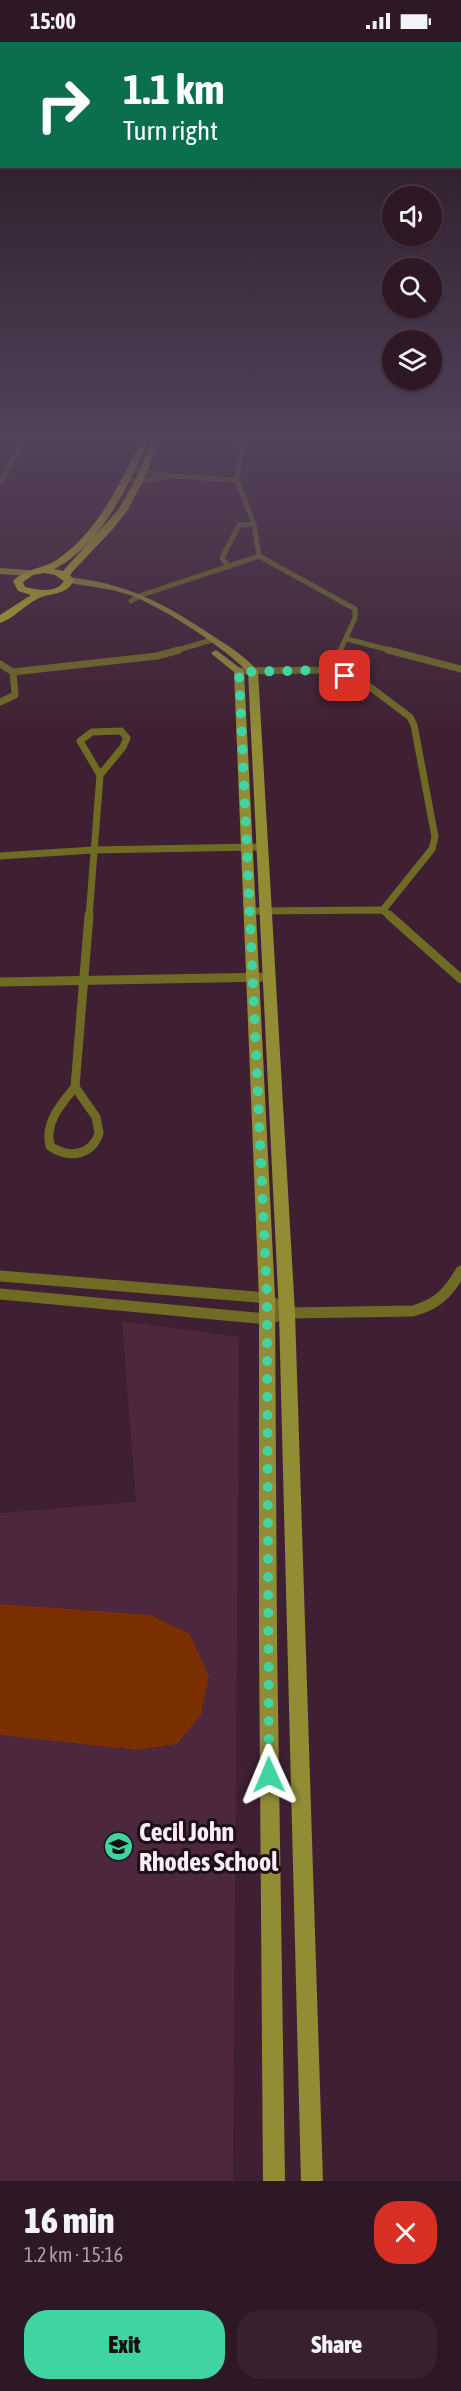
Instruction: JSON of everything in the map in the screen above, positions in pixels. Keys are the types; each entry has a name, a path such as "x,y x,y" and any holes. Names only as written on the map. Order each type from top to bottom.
{"highway":[{"path":"0,610 18,598 22,577 29,573 42,571 67,556 85,538"},
{"path":"0,620 40,594 65,582 101,538"},
{"path":"42,571 65,582"},
{"path":"20,586 40,594"}],"main road":[{"path":"0,572 29,573"},
{"path":"0,578 20,586"},
{"path":"65,582 93,591 135,598 206,642 246,671 257,911 253,977 267,1298 274,2181"},
{"path":"257,911 270,977 287,1313 312,2181"}],"street":[{"path":"230,567 222,560 231,538"},
{"path":"256,538 259,556"},
{"path":"135,598 259,556 355,609 355,618 332,670"},
{"path":"347,639 461,669"},
{"path":"0,664 13,672 146,658 206,642"},
{"path":"246,671 332,670 370,687 410,717 414,725 435,837 432,849 383,910"},
{"path":"0,702 15,695 13,672"},
{"path":"75,1087 99,1125 99,1136 96,1142 86,1150 67,1155 50,1146 46,1139 47,1130 75,1087 100,775 123,747 127,738 120,731 92,732 80,741 100,775"},
{"path":"0,856 93,850 254,848"},
{"path":"257,911 383,910 461,979"},
{"path":"0,981 270,977"},
{"path":"0,1294 267,1319 287,1313 413,1311 433,1306 448,1293 461,1271"},
{"path":"0,1276 267,1298 287,1313"},
{"path":"33,1297 39,1279"}],"shaded area":[{"name":"Cecil John Rhodes School","path":"122,1321 239,1337 233,2181 0,2181 0,1513 136,1502"},
{"path":"0,1604 151,1615 190,1634 209,1676 201,1715 177,1744 137,1750 0,1735"}],"place":[{"name":"Cecil John Rhodes School","path":"118,1847"}],"route":[{"path":"269,1775 267,1298 239,672 332,670 345,676"}]}
